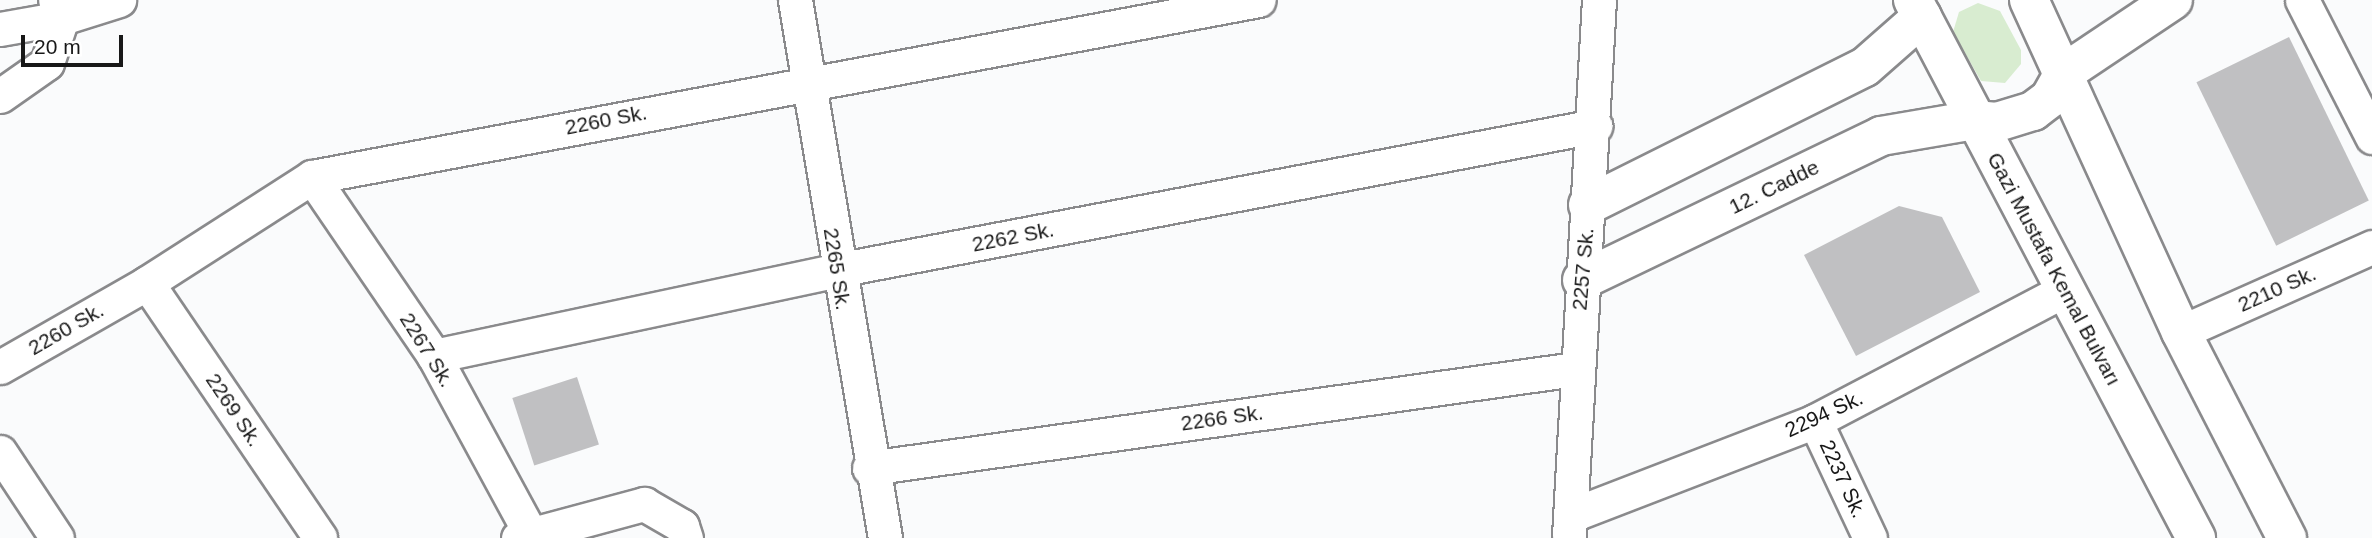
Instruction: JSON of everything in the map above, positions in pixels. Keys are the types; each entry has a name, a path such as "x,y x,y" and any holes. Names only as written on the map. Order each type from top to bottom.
{"main road":[{"path":"2029,0 2181,332 2287,538"},
{"path":"2064,73 2174,0"},
{"path":"1588,205 1865,67 1921,6"},
{"name":"Gazi Mustafa Kemal Bulvarı","path":"1921,6 1975,120 2196,538"},
{"name":"12. Cadde","path":"1582,280 1881,136 1975,120 1997,122 2033,111 2050,98 2064,73"}],"street":[{"path":"0,29 58,9 119,0"},
{"name":"2265 Sk.","path":"794,0 869,468 885,538"},
{"name":"2260 Sk.","path":"0,366 148,283 312,177 808,81 1259,0"},
{"name":"2257 Sk.","path":"1571,527 1575,369 1595,126 1599,0"},
{"path":"2302,0 2372,137"},
{"path":"0,96 47,63 58,9"},
{"name":"2262 Sk.","path":"434,356 838,270 1595,126"},
{"name":"2267 Sk.","path":"312,177 434,356 523,534"},
{"name":"2210 Sk.","path":"2181,332 2372,247"},
{"name":"2269 Sk.","path":"148,283 320,538"},
{"name":"2294 Sk.","path":"1571,527 1815,421 2066,289"},
{"name":"2266 Sk.","path":"869,468 1575,369"},
{"name":"2237 Sk.","path":"1815,421 1870,538"},
{"path":"0,452 57,538"},
{"path":"523,534 644,505 684,532"}],"green space":[{"path":"1978,3 2000,11 2021,50 2021,64 2005,83 1981,81 1953,32 1959,12"}],"building":[{"path":"2289,37 2369,201 2276,246 2196,82"},
{"path":"1899,206 1942,217 1980,292 1856,356 1804,255"},
{"path":"577,377 599,445 534,466 512,398"}]}
